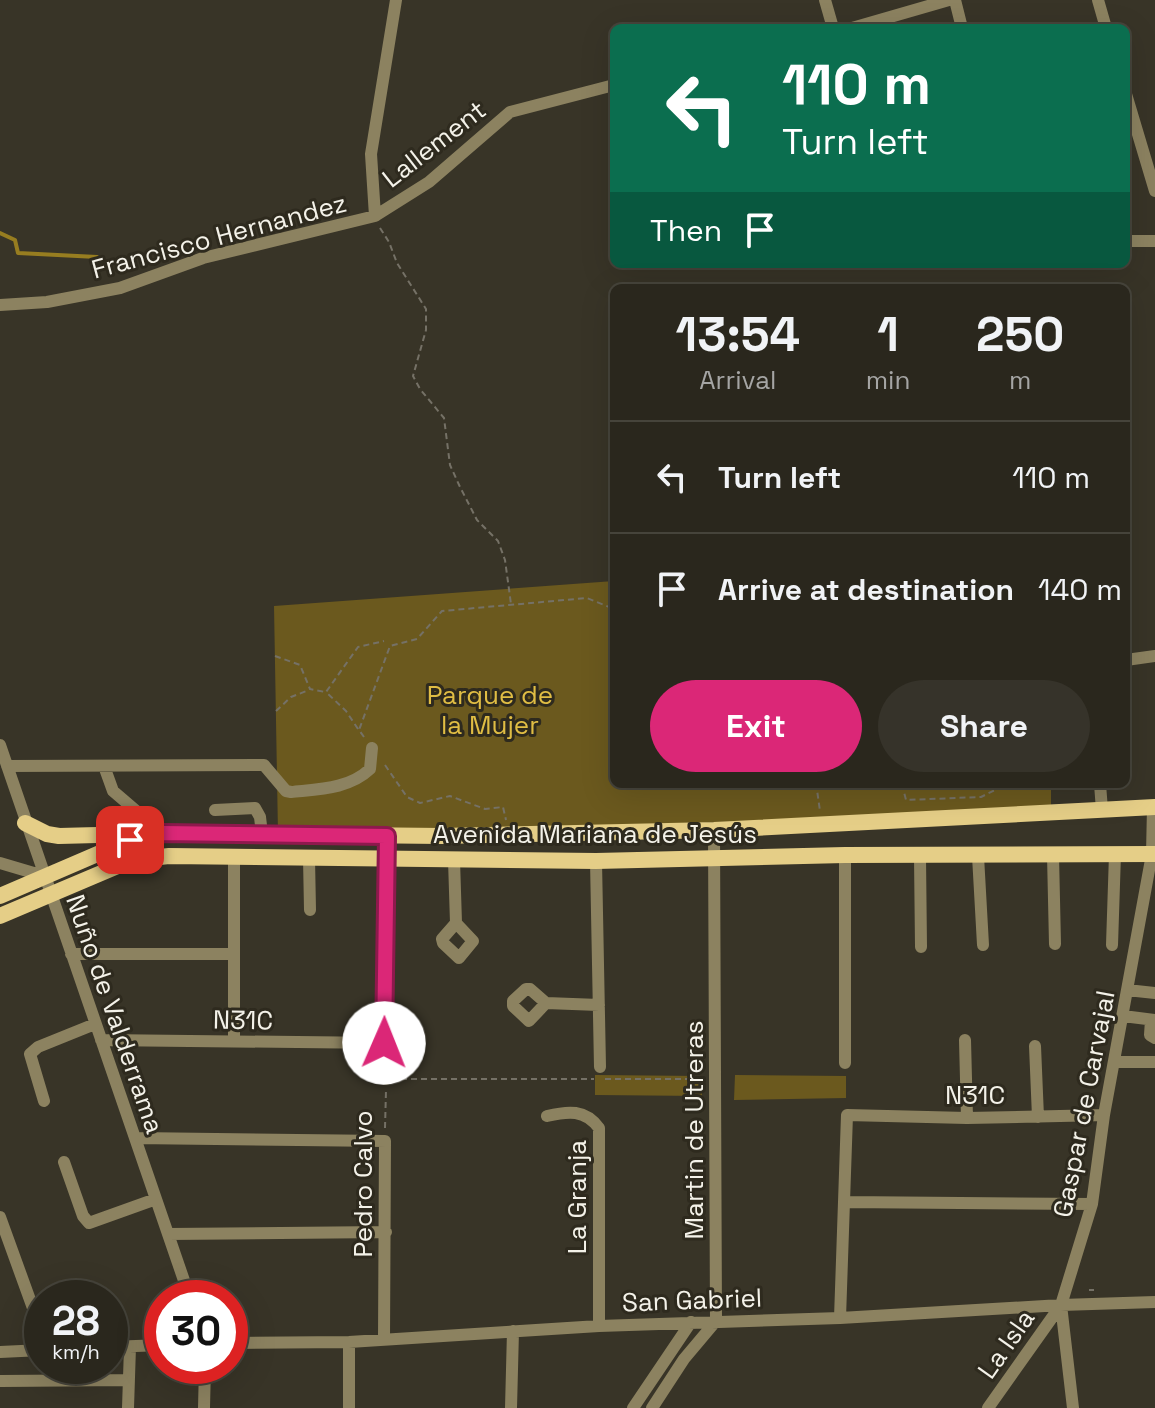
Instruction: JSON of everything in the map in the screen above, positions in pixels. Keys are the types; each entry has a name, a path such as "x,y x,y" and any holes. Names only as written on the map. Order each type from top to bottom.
{"main road":[{"name":"Avenida Mariana de Jesús","path":"0,896 130,840 162,833 442,836 714,830 1154,807"},
{"path":"25,823 47,834 59,836 162,833"},
{"path":"442,836 448,860"},
{"name":"Avenida Mariana de Jesús","path":"0,916 145,857 596,861 845,855 1153,854"}],"street":[{"name":"Francisco Hernandez","path":"0,305 47,302 120,288 203,258 375,216 371,154 396,0"},
{"path":"825,0 832,24"},
{"path":"866,24 949,0"},
{"path":"955,0 961,24"},
{"path":"1098,0 1105,24"},
{"name":"Lallement","path":"375,216 429,182 510,112 610,86"},
{"path":"1130,107 1155,191"},
{"path":"1130,241 1155,241"},
{"path":"1130,659 1155,656"},
{"name":"Nuño de Valderrama","path":"0,745 184,1280"},
{"path":"7,766 264,765 286,791 291,792 348,784 361,778 370,769 372,748"},
{"path":"104,766 113,791 162,833"},
{"path":"1100,788 1102,810"},
{"name":"Gaspar de Carvajal","path":"1073,1408 1061,1305 1092,1204 1104,1115 1153,854 1154,807"},
{"path":"215,810 255,808 260,817 262,834"},
{"name":"Martin de Utreras","path":"714,830 716,1321"},
{"name":"Pedro Calvo","path":"386,1079 387,836"},
{"path":"1112,945 1115,854"},
{"path":"845,855 845,1063"},
{"path":"1053,855 1055,944"},
{"path":"234,856 234,1041"},
{"path":"978,856 983,945"},
{"path":"920,857 921,947"},
{"path":"309,858 310,910"},
{"path":"448,860 456,923"},
{"path":"596,861 600,1067"},
{"path":"0,863 44,876"},
{"path":"71,954 234,954"},
{"path":"1127,990 1155,993"},
{"path":"546,1003 599,1005"},
{"path":"1123,1016 1153,1020 1150,1035 1155,1038"},
{"path":"44,1101 30,1054 38,1047 95,1024"},
{"name":"N31C","path":"101,1040 384,1043"},
{"path":"965,1040 967,1118"},
{"path":"1035,1046 1038,1117"},
{"path":"1115,1062 1155,1062"},
{"name":"La Granja","path":"547,1116 579,1112 591,1118 599,1128 599,1326"},
{"name":"N31C","path":"845,1202 847,1115 967,1118 1104,1115"},
{"path":"135,1138 385,1141"},
{"name":"Pedro Calvo","path":"384,1340 385,1141"},
{"path":"64,1162 83,1216 89,1223 156,1199"},
{"path":"840,1318 845,1202 1092,1204"},
{"path":"0,1217 24,1283"},
{"path":"168,1234 386,1232"},
{"name":"San Gabriel","path":"248,1343 349,1342 599,1326 840,1318 1155,1302"},
{"name":"La Isla","path":"988,1408 1061,1305"},
{"path":"652,1408 684,1359 716,1321"},
{"path":"633,1408 691,1322"},
{"path":"511,1408 513,1331"},
{"path":"349,1342 349,1408"},
{"path":"128,1408 130,1347 144,1346"},
{"path":"0,1352 24,1351"},
{"path":"0,1381 129,1380"},
{"path":"204,1408 205,1384"}],"path":[{"path":"375,216 397,263 426,309 426,330 413,376 444,418 450,465 477,520 498,541 505,560 511,605"},
{"path":"359,730 390,646 417,639 442,611 587,598 610,607"},
{"path":"326,692 358,647 384,641"},
{"path":"275,656 300,665 310,689"},
{"path":"276,711 291,697 310,689 326,692 346,711 407,797 420,803 450,796 485,809 503,807 506,820"},
{"path":"816,788 821,824"},
{"path":"903,788 906,800 981,797 995,788"},
{"path":"386,1079 716,1079"},
{"name":"Pedro Calvo","path":"385,1141 386,1079"},
{"path":"1089,1290 1094,1290"}],"green space":[{"name":"Parque de la Mujer","path":"610,581 610,788 1051,788 1051,813 278,834 274,606"},
{"path":"595,1075 702,1076 702,1096 595,1095"},
{"path":"735,1075 846,1076 846,1098 734,1100"}],"waterway":[{"path":"0,233 15,240 18,253 97,257"}],"route":[{"path":"130,840 162,833 387,836 384,1043"}]}
